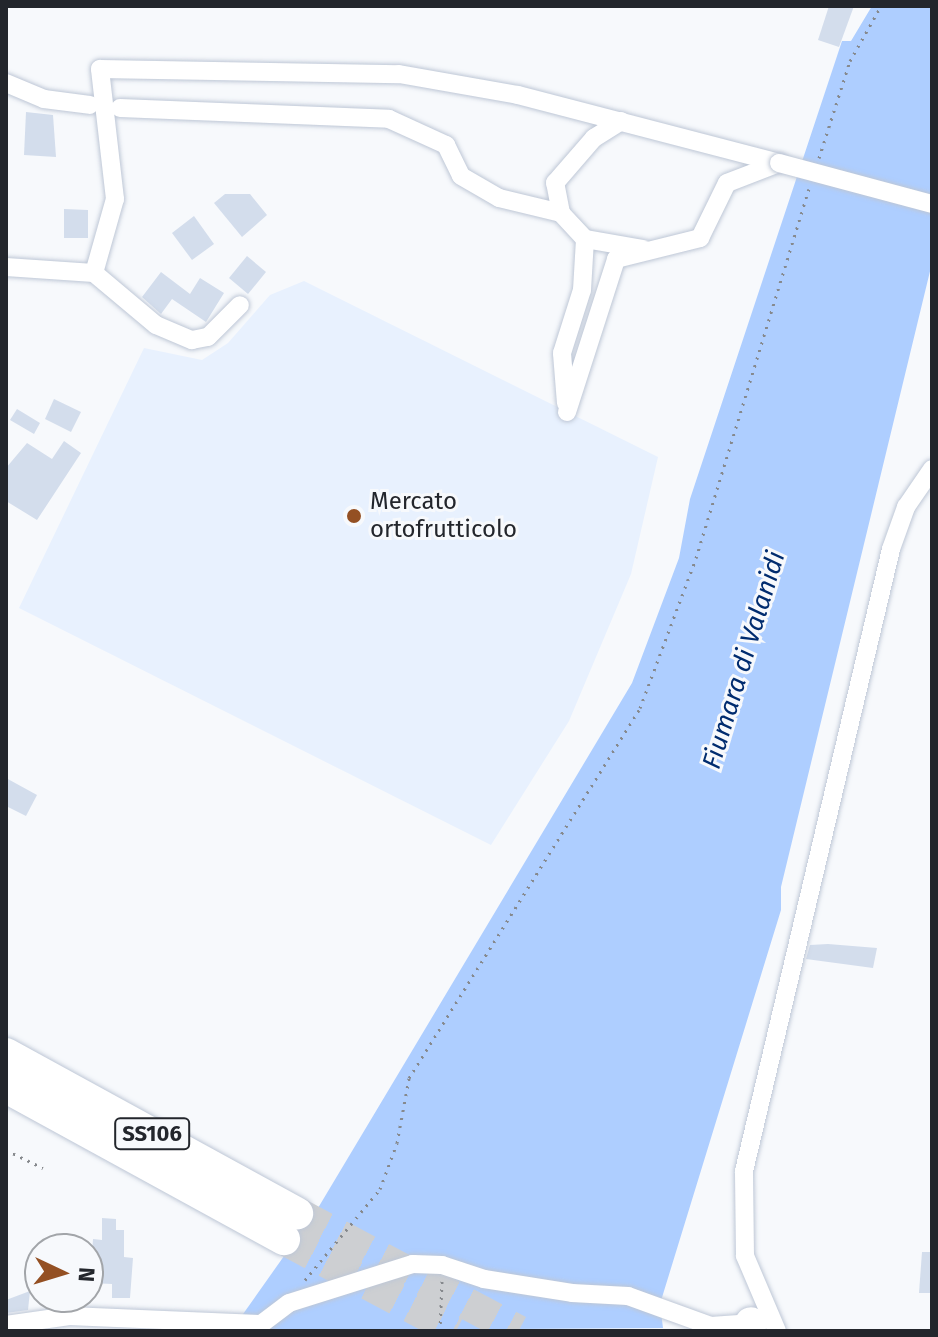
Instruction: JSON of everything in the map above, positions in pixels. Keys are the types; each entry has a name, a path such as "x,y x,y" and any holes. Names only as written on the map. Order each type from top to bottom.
{"highway":[{"name":"SS106","path":"6,1054 290,1226 6,1087"}],"street":[{"path":"94,273 115,199 100,69 399,74 621,121 932,204"},
{"path":"6,83 44,99 90,105"},
{"path":"120,108 389,119 446,145 461,176 499,198 561,213"},
{"path":"621,121 594,138 555,183 561,213 585,239 646,249"},
{"path":"585,239 582,290 562,353 567,412 616,259 646,249 700,238 727,183 779,163"},
{"path":"6,267 94,273 156,325 192,340 208,337 240,305"},
{"path":"6,1325 69,1316 250,1325 289,1303 413,1264 442,1265 484,1279 628,1296 711,1326 760,1325 745,1256 744,1171 891,549 906,507 932,469"}],"path":[{"path":"816,168 850,61 881,6"},
{"path":"289,1303 380,1189 397,1143 409,1078 640,708 696,558 811,183"},
{"path":"6,1150 43,1168"},
{"path":"440,1331 442,1265"}],"shaded area":[{"name":"Mercato ortofrutticolo","path":"304,281 658,457 631,574 569,721 491,845 19,608 144,348 202,360 228,343 270,295"}],"water":[{"name":"Fiumara di Valanidi","path":"872,6 932,6 932,263 781,887 781,910 660,1304 663,1328 231,1331 318,1208 632,683 679,558 690,499 842,41 851,41"}],"building":[{"path":"829,6 854,6 839,47 818,40"},
{"path":"26,112 53,115 56,157 24,155"},
{"path":"225,194 250,194 267,215 242,237 214,203"},
{"path":"64,209 88,210 88,238 64,238"},
{"path":"194,216 214,244 192,260 172,233"},
{"path":"247,256 266,272 248,294 229,278"},
{"path":"161,272 190,294 200,278 224,293 206,322 172,299 161,314 142,297"},
{"path":"54,399 81,412 71,432 45,419"},
{"path":"17,409 40,423 34,434 10,420"},
{"path":"64,441 81,453 37,520 6,501 6,468 27,443 52,459"},
{"path":"6,778 37,795 26,816 6,806"},
{"path":"810,945 877,948 873,968 806,959"},
{"path":"102,1218 116,1219 116,1230 124,1230 124,1257 133,1258 130,1298 112,1298 112,1284 104,1284"},
{"path":"922,1252 932,1252 932,1293 919,1293"},
{"path":"24,1293 24,1311 6,1313 6,1300"}],"tunnel":[{"path":"297,1213 518,1331"},
{"path":"284,1239 456,1331"}],"place":[{"name":"Mercato ortofrutticolo","path":"354,516"}]}
